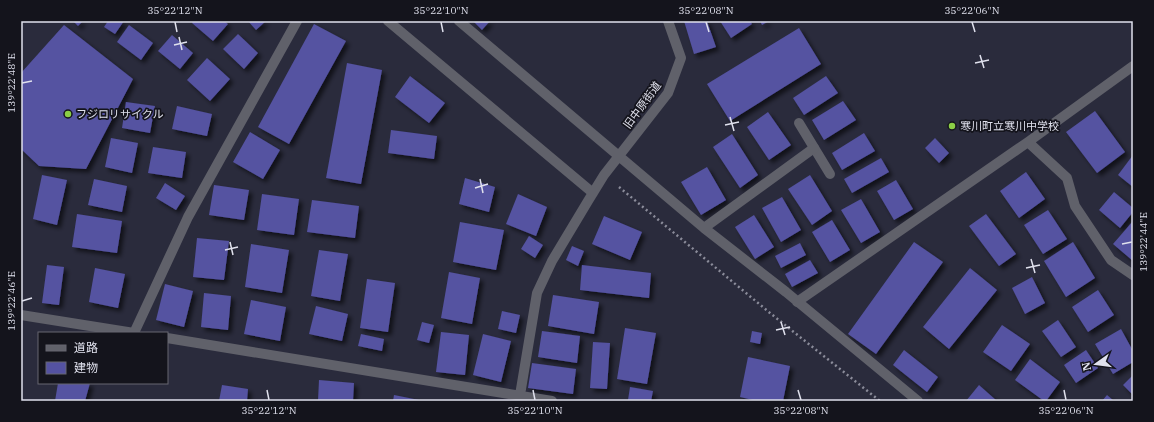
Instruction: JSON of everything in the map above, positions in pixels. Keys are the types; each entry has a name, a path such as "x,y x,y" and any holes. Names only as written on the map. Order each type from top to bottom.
{"street":[{"path":"134,332 188,217 297,21"},
{"path":"388,21 593,193"},
{"path":"459,21 704,228 918,401"},
{"name":"旧中原街道","path":"520,399 537,293 552,261 604,175 668,93 681,58 668,21"},
{"path":"797,302 1028,142 1133,66"},
{"path":"798,123 830,174"},
{"path":"1028,142 1067,178 1075,206 1111,260 1133,275"},
{"path":"704,228 814,148"},
{"path":"21,315 128,332"},
{"path":"168,338 520,399 552,401"}],"path":[{"path":"604,175 770,313 880,401"}],"building":[{"path":"73,21 83,21 78,26"},
{"path":"108,21 124,21 115,34 104,27"},
{"path":"193,21 224,21 228,24 213,41 192,23"},
{"path":"248,21 266,21 256,30"},
{"path":"473,21 490,21 482,30"},
{"path":"684,21 707,21 716,47 694,54"},
{"path":"720,21 750,21 752,24 731,38"},
{"path":"760,21 769,21 762,25"},
{"path":"314,24 346,41 289,144 258,127"},
{"name":"フジロリサイクル","path":"64,25 133,79 86,169 39,166 21,149 21,73"},
{"path":"129,25 153,43 141,60 117,42"},
{"path":"799,28 821,64 730,121 707,84"},
{"path":"238,34 258,53 244,69 223,49"},
{"path":"172,35 193,53 180,69 158,51"},
{"path":"207,58 230,79 210,101 187,80"},
{"path":"347,63 382,70 361,184 326,178"},
{"path":"410,76 445,103 429,123 395,97"},
{"path":"826,76 838,93 804,115 793,98"},
{"path":"843,101 856,120 824,140 812,120"},
{"path":"126,102 155,106 150,133 122,128"},
{"path":"177,106 212,114 207,136 172,129"},
{"path":"1095,111 1125,152 1097,173 1066,132"},
{"path":"768,112 791,145 769,160 747,127"},
{"path":"391,130 437,136 434,159 388,153"},
{"path":"250,132 280,150 263,179 233,162"},
{"path":"864,133 875,151 842,170 832,153"},
{"path":"732,134 758,175 740,188 713,147"},
{"path":"111,138 138,143 132,173 105,167"},
{"path":"935,138 949,153 939,163 925,148"},
{"path":"153,147 186,152 182,178 148,173"},
{"path":"1133,155 1133,187 1118,175"},
{"path":"881,158 889,172 852,193 844,179"},
{"path":"707,167 726,200 701,215 681,182"},
{"path":"1026,172 1045,199 1019,218 1000,191"},
{"path":"42,175 67,180 57,225 33,219"},
{"path":"810,175 832,211 812,225 788,189"},
{"path":"465,178 495,187 489,212 459,204"},
{"path":"94,179 127,186 122,212 88,205"},
{"path":"896,180 913,209 894,220 877,191"},
{"path":"165,183 185,196 176,210 156,198"},
{"path":"214,185 249,190 244,220 209,215"},
{"path":"1114,192 1133,208 1133,212 1120,228 1099,210"},
{"path":"262,194 299,199 294,235 257,230"},
{"path":"518,194 547,207 536,236 506,224"},
{"path":"782,197 801,230 781,242 762,208"},
{"path":"861,199 880,232 861,243 841,210"},
{"path":"312,200 359,206 355,238 307,232"},
{"path":"1048,210 1067,239 1043,254 1024,225"},
{"path":"77,214 122,221 117,253 72,247"},
{"path":"986,214 1016,254 999,266 969,226"},
{"path":"754,215 774,247 755,259 735,227"},
{"path":"604,216 642,232 630,260 592,244"},
{"path":"832,220 850,250 830,262 812,232"},
{"path":"1133,221 1133,261 1113,244"},
{"path":"460,222 504,230 496,270 453,262"},
{"path":"529,236 543,245 535,258 521,249"},
{"path":"197,238 229,241 224,280 193,277"},
{"path":"914,242 943,262 876,354 848,334"},
{"path":"1073,242 1095,278 1066,297 1044,261"},
{"path":"800,243 806,255 781,268 775,256"},
{"path":"251,244 289,250 282,293 245,287"},
{"path":"572,246 584,251 578,266 566,260"},
{"path":"319,250 348,254 340,301 311,296"},
{"path":"810,260 818,273 792,287 785,274"},
{"path":"47,265 64,267 59,305 42,303"},
{"path":"582,265 651,273 649,298 580,290"},
{"path":"95,268 125,274 118,308 89,302"},
{"path":"970,268 997,290 949,349 923,327"},
{"path":"449,272 480,278 472,324 441,318"},
{"path":"1032,277 1045,303 1025,314 1012,288"},
{"path":"367,279 395,283 388,332 360,328"},
{"path":"165,284 193,291 184,327 156,320"},
{"path":"1098,290 1114,315 1088,332 1072,307"},
{"path":"204,293 231,296 228,330 201,327"},
{"path":"553,295 599,302 594,334 548,326"},
{"path":"251,300 286,307 280,341 244,334"},
{"path":"316,306 348,314 342,341 309,334"},
{"path":"502,311 520,315 516,333 498,329"},
{"path":"1058,320 1076,347 1061,357 1042,331"},
{"path":"422,322 434,325 429,343 417,340"},
{"path":"1002,325 1030,344 1011,371 983,352"},
{"path":"625,328 656,333 647,384 617,379"},
{"path":"1121,329 1133,351 1133,362 1113,374 1095,344"},
{"path":"542,331 580,336 577,363 538,357"},
{"path":"752,331 762,333 760,344 750,342"},
{"path":"441,332 469,335 465,375 436,372"},
{"path":"361,334 384,339 382,351 358,346"},
{"path":"483,334 511,341 501,382 473,375"},
{"path":"593,342 610,343 607,389 590,388"},
{"path":"904,350 938,377 927,392 893,365"},
{"path":"1086,350 1098,368 1076,383 1064,365"},
{"path":"748,357 790,366 783,401 757,401 740,397"},
{"path":"1030,359 1060,382 1046,401 1015,380"},
{"path":"532,363 576,369 573,394 528,388"},
{"path":"1133,375 1133,395 1123,385"},
{"path":"319,380 354,383 353,401 318,401"},
{"path":"58,384 90,384 85,401 55,401"},
{"path":"222,385 248,389 247,401 219,401"},
{"path":"979,385 997,401 966,401"},
{"path":"630,387 653,391 651,401 628,400"},
{"path":"394,395 419,400 419,401 393,401"},
{"path":"1107,395 1114,401 1102,401"}],"place":[{"name":"フジロリサイクル","path":"68,114"},
{"name":"寒川町立寒川中学校","path":"952,126"}]}
